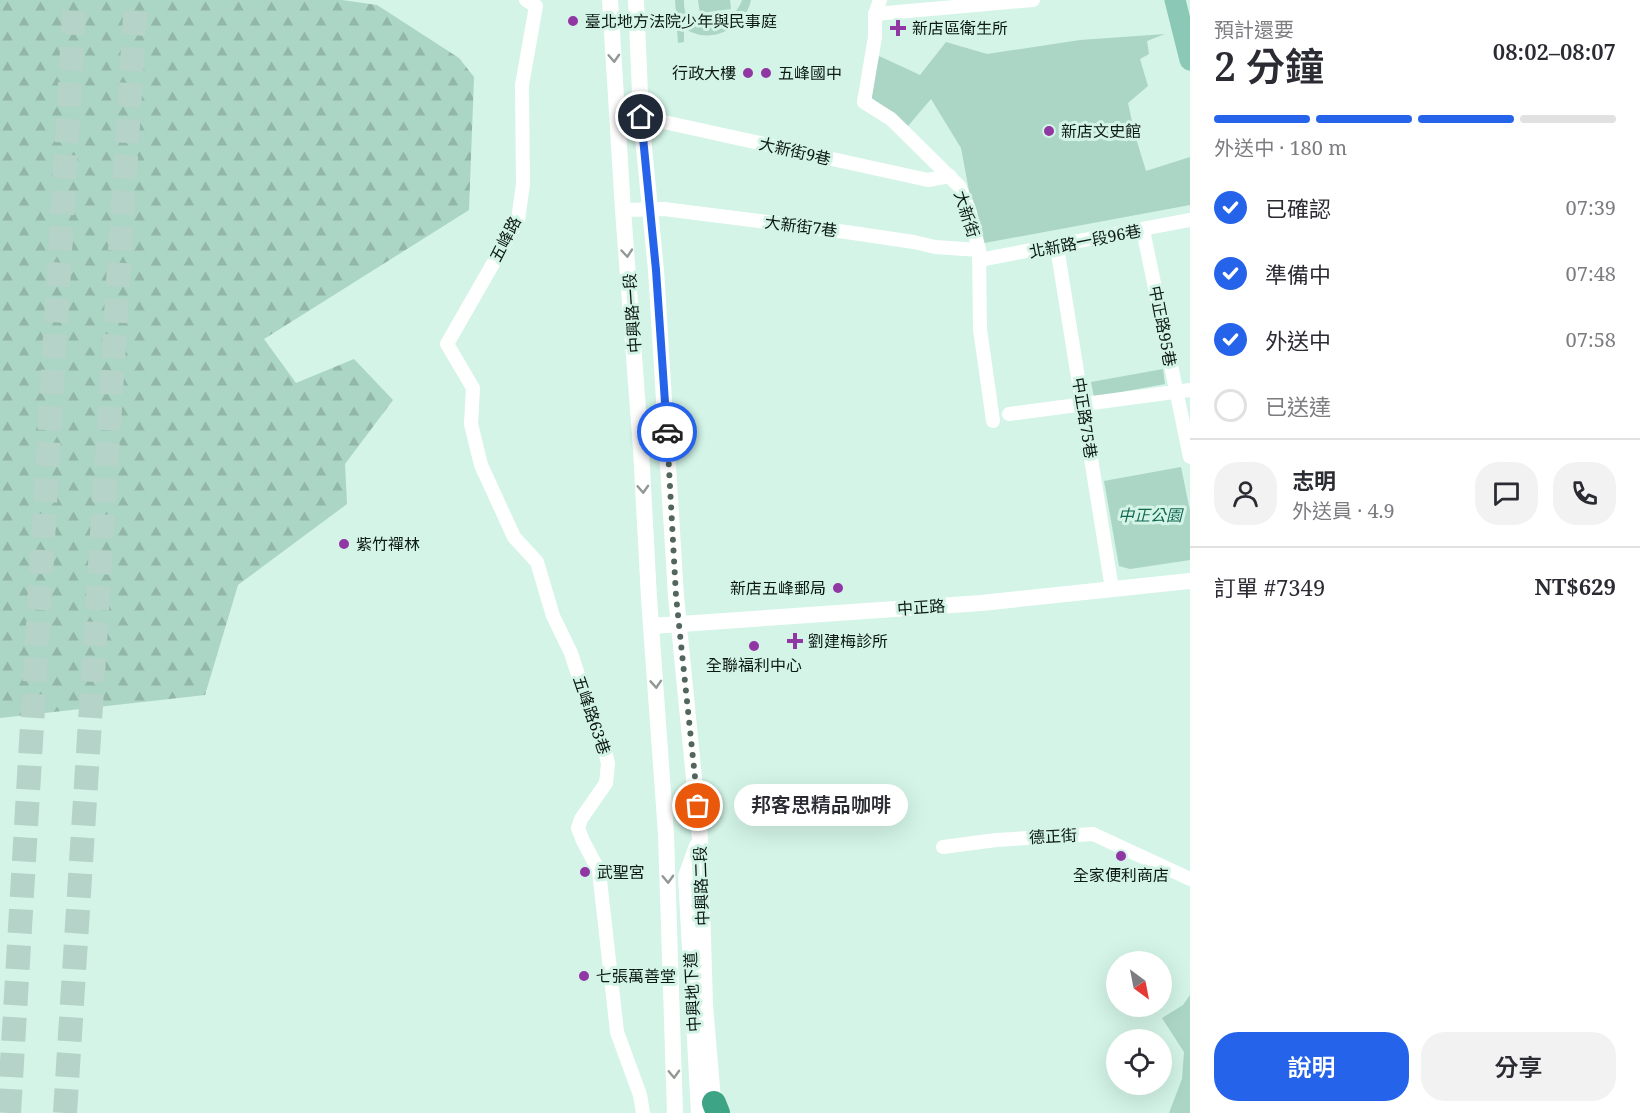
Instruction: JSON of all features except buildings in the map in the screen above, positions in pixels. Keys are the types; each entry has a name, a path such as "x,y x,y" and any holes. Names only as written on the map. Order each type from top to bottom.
{"main road":[{"path":"1175,0 1190,60"}],"street":[{"name":"五峰路","path":"481,465 471,424 473,388 447,344 518,220 523,184 522,85 536,6 526,0"},
{"name":"中興路一段","path":"610,0 652,626"},
{"name":"中興路一段","path":"636,0 641,117 651,209 679,624"},
{"path":"880,0 876,14 1033,0"},
{"name":"大新街","path":"876,14 875,37 864,102 891,119 950,176 959,186 966,201 979,255 980,329 993,421"},
{"name":"大新街9巷","path":"641,117 928,180 950,176"},
{"name":"大新街7巷","path":"623,210 664,209 846,232 979,255"},
{"name":"北新路一段96巷","path":"979,255 1057,247 1190,220"},
{"name":"中正路95巷","path":"1143,230 1183,391 1190,457"},
{"name":"中正路75巷","path":"1057,247 1112,589"},
{"path":"1009,414 1183,391"},
{"name":"五峰路63巷","path":"481,465 514,537 537,562 553,616 571,653 593,721 604,745 608,764 606,783 581,819 578,828 599,871 617,1032 640,1095 643,1113"},
{"name":"中正路","path":"652,626 971,604 1190,581"},
{"name":"中興路二段","path":"679,624 700,839 705,1005 713,1108"},
{"name":"中興路二段","path":"652,626 666,834 675,1113"},
{"name":"德正街","path":"943,847 996,840 1093,834 1190,879"},
{"name":"中興地下道","path":"700,839 686,876 713,1108"}],"green space":[{"path":"0,0 342,0 377,5 459,58 474,77 469,210 264,339 296,383 354,359 393,400 345,464 347,504 238,585 205,695 0,718"},
{"path":"675,0 684,0 685,12 690,20 710,25 730,17 742,0 751,0 742,19 725,32 704,35 684,28 684,42 678,43"},
{"path":"698,0 730,0 731,9 700,13"},
{"path":"1165,34 1147,41 1149,54 1140,59 1148,86 1128,103 1146,171 1190,157 1190,205 979,244 961,148 931,99 908,126 869,96 879,56 920,75 946,42 987,54 1080,40"},
{"path":"1163,369 1165,384 1094,397 1091,382"},
{"name":"中正公園","path":"1181,467 1190,511 1190,560 1130,569 1119,566 1104,481"},
{"path":"1190,995 1190,1113 1169,1113 1182,1079 1184,1052 1172,1033 1172,1029 1169,1029 1162,1018 1172,1017 1172,1012 1183,1005"}],"tunnel":[{"path":"9,1113 75,0"},
{"path":"65,1113 136,0"}],"way so far":[{"path":"667,432 676,596 698,806"}],"place":[{"name":"臺北地方法院少年與民事庭","path":"573,21"},
{"name":"新店區衛生所","path":"898,28"},
{"name":"行政大樓","path":"748,73"},
{"name":"五峰國中","path":"766,73"},
{"name":"新店文史館","path":"1049,131"},
{"name":"紫竹禪林","path":"344,544"},
{"name":"新店五峰郵局","path":"838,588"},
{"name":"劉建梅診所","path":"795,641"},
{"name":"全聯福利中心","path":"754,646"},
{"name":"邦客思精品咖啡","path":"698,806"},
{"name":"全家便利商店","path":"1121,856"},
{"name":"武聖宮","path":"585,872"},
{"name":"七張萬善堂","path":"584,976"}],"route":[{"path":"641,117 651,209 667,432"}]}
